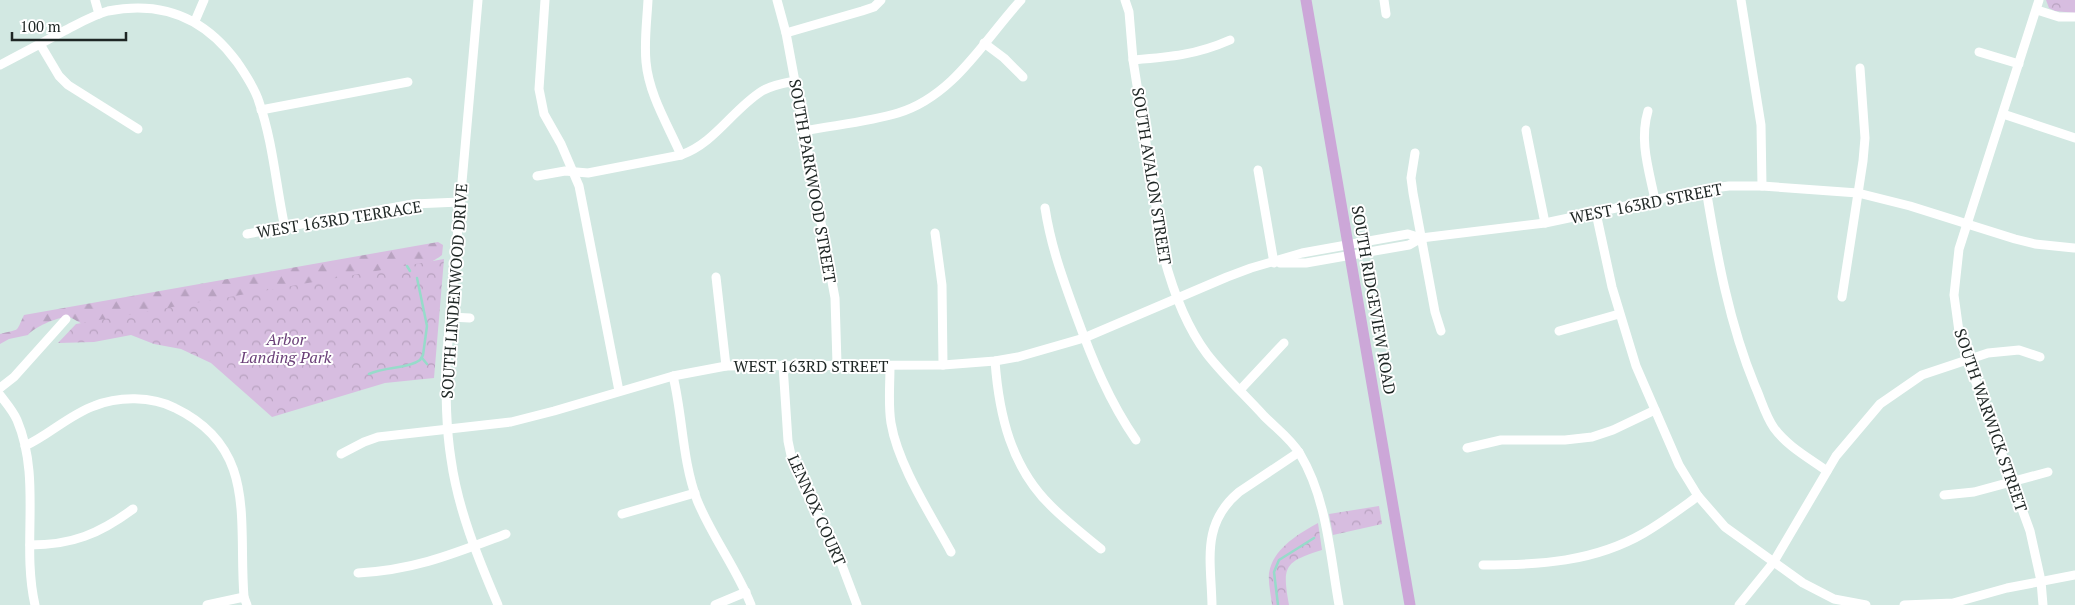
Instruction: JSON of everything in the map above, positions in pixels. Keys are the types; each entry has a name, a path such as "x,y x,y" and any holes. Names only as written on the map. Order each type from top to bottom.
{"main road":[{"name":"SOUTH RIDGEVIEW ROAD","path":"1306,0 1410,605"}],"street":[{"path":"95,0 100,14"},
{"path":"195,21 204,0"},
{"name":"SOUTH LINDENWOOD DRIVE","path":"478,0 446,364 446,403 451,460 458,492 474,546 498,605"},
{"path":"544,0 539,89 544,114 574,172 587,224 619,391"},
{"path":"648,0 645,47 648,77 681,155"},
{"name":"SOUTH PARKWOOD STREET","path":"777,0 786,33 835,298 837,364"},
{"path":"786,33 874,7 881,0"},
{"path":"804,131 900,113 932,96 954,78 1021,0"},
{"name":"SOUTH AVALON STREET","path":"1125,0 1164,257 1177,299 1195,337 1218,368 1283,432 1299,452 1318,493 1339,605"},
{"path":"1384,0 1386,14"},
{"path":"1741,0 1761,125 1762,186"},
{"name":"SOUTH WARWICK STREET","path":"2039,0 1956,262 1954,295 1960,339 2030,531 2041,581 2043,605"},
{"path":"0,65 100,14 124,9 154,9 172,12 195,21 216,37 234,58 251,84 261,110 272,156 285,228"},
{"path":"2037,10 2059,17 2075,17"},
{"path":"1133,60 1192,54 1208,50 1230,40"},
{"path":"984,43 1004,58 1023,77"},
{"path":"40,44 58,76 68,85 138,129"},
{"path":"1979,52 2019,64"},
{"path":"1842,297 1865,138 1860,68"},
{"path":"537,176 565,171 588,173 694,151 707,142 749,100 763,90 795,80"},
{"path":"261,110 408,82"},
{"path":"1648,111 1644,127 1644,143 1654,200"},
{"path":"2003,114 2075,138"},
{"path":"1526,130 1545,223"},
{"path":"1415,153 1411,178 1435,312 1441,331"},
{"path":"1258,170 1274,262"},
{"name":"WEST 163RD STREET","path":"341,454 359,444 378,437 511,422 554,412 673,376 726,366 837,364 890,366 943,365 995,361 1051,349 1084,338 1227,277 1302,253 1349,250 1408,234 1421,238 1545,223 1706,189 1729,186 1762,186 1858,193 1910,206 2028,243 2074,248"},
{"path":"1706,189 1730,312 1740,348 1760,398 1774,428 1786,441 1827,470"},
{"name":"WEST 163RD TERRACE","path":"248,234 413,204 460,202"},
{"path":"1046,208 1050,238 1056,260 1084,338 1112,402 1136,440"},
{"path":"1596,212 1619,314 1636,366 1679,465 1698,496 1725,527 1803,584 1825,596 1845,602 1866,605"},
{"path":"935,233 942,285 943,365"},
{"path":"716,277 726,366"},
{"path":"1559,331 1619,314"},
{"path":"450,317 470,318"},
{"path":"0,388 14,377 66,319"},
{"path":"1240,390 1284,343"},
{"path":"1738,605 1773,563 1827,470 1852,435 1880,404 1922,375 1988,353 2018,350 2040,358"},
{"path":"995,361 1005,429 1021,466 1050,505 1101,549"},
{"name":"LENNOX COURT","path":"783,365 788,441 792,460 836,552 857,605"},
{"path":"890,366 890,405 894,437 915,485 951,552"},
{"path":"673,376 687,464 695,493 721,550 746,592 751,605"},
{"path":"0,395 16,418 25,446 30,482 30,582 35,605"},
{"path":"25,446 40,439 80,412 114,400 139,399 161,402 194,418 219,440 236,474 240,499 245,601 207,605"},
{"path":"1467,448 1501,440 1565,440 1592,437 1613,430 1655,410"},
{"path":"1212,605 1212,536 1218,516 1224,507 1240,492 1299,452"},
{"path":"1944,495 1974,492 2048,472"},
{"path":"622,514 695,493"},
{"path":"1483,565 1538,565 1581,558 1602,552 1642,534 1698,496"},
{"path":"30,545 62,543 85,537 110,526 133,510"},
{"path":"358,573 388,571 417,565 506,534"},
{"path":"1904,605 1953,602 2075,575"},
{"path":"715,605 746,592"}],"green space":[{"path":"2046,0 2075,0 2075,13 2055,11 2049,8"},
{"path":"438,242 443,245 442,255 428,263 84,325 69,317 65,317 53,320 28,335 9,339 0,344 0,334 16,329 24,315"},
{"name":"Arbor Landing Park","path":"444,259 434,378 385,383 272,417 211,363 181,349 154,344 131,335 94,342 58,343 76,324"},
{"path":"1379,506 1382,524 1333,535 1329,514"},
{"path":"1318,523 1322,550 1293,562 1286,574 1289,605 1272,605 1269,585 1271,564 1288,543"}],"waterway":[{"path":"407,266 410,271"},
{"path":"369,374 415,363 423,355 427,326 417,278"},
{"path":"422,358 427,364"},
{"path":"1278,605 1274,572 1279,560 1314,538"}]}
